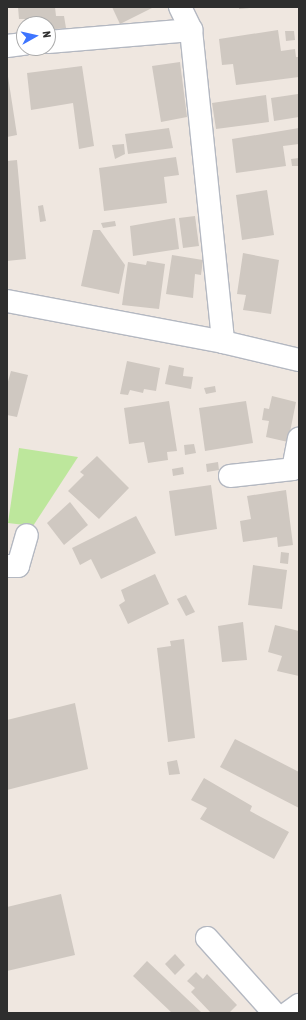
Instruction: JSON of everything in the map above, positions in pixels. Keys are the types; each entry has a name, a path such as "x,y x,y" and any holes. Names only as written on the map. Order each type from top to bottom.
{"street":[{"path":"180,7 191,30 223,342"},
{"path":"56,41 191,30"},
{"path":"7,301 223,342 299,360"},
{"path":"230,476 293,469 299,439"},
{"path":"7,566 18,566 27,535"},
{"path":"207,938 274,1013"},
{"path":"288,1013 299,1005"}],"green space":[{"path":"19,448 78,457 33,526 8,523"}],"building":[{"path":"18,7 55,7 56,16 19,16"},
{"path":"112,7 154,7 120,24"},
{"path":"239,7 250,7 250,8 239,9"},
{"path":"56,16 64,16 66,28 56,29"},
{"path":"278,30 281,51 295,49 296,57 299,57 299,77 236,85 233,64 222,65 219,39"},
{"path":"285,31 294,31 295,40 286,41"},
{"path":"180,62 187,117 161,122 152,66"},
{"path":"82,66 94,146 79,149 73,103 31,110 27,73"},
{"path":"7,70 17,135 7,137"},
{"path":"298,94 299,117 274,121 271,98"},
{"path":"266,95 269,122 216,129 212,103"},
{"path":"169,128 173,148 128,154 125,134"},
{"path":"299,128 299,144 283,146 286,166 236,173 232,139"},
{"path":"124,144 125,154 115,159 112,145"},
{"path":"176,157 179,175 164,177 167,203 104,211 99,168"},
{"path":"299,158 299,166 292,166 291,159"},
{"path":"17,160 26,259 7,261 7,161"},
{"path":"267,190 274,235 242,240 236,195"},
{"path":"43,205 46,221 40,222 38,206"},
{"path":"195,216 199,246 183,248 179,218"},
{"path":"175,218 179,249 133,256 130,226"},
{"path":"115,221 116,226 103,228 101,223"},
{"path":"93,230 100,230 125,265 119,294 81,286"},
{"path":"243,253 279,260 271,314 243,310 246,295 237,294"},
{"path":"172,255 203,260 201,275 195,274 193,298 166,294"},
{"path":"147,261 165,264 159,309 122,305 128,262 146,265"},
{"path":"127,361 160,368 156,391 144,389 143,393 130,390 128,395 120,394"},
{"path":"169,365 184,368 183,376 193,377 191,389 165,384"},
{"path":"11,371 28,375 17,417 7,415 7,385"},
{"path":"215,386 216,392 206,394 204,388"},
{"path":"272,396 296,402 288,442 266,437 269,421 262,420 264,408 269,409"},
{"path":"169,401 177,451 167,452 168,460 148,463 144,442 129,444 124,408"},
{"path":"246,401 253,443 205,451 199,408"},
{"path":"194,444 196,453 185,455 184,445"},
{"path":"97,456 129,488 99,519 68,491 84,475 80,472"},
{"path":"218,462 219,470 207,472 206,464"},
{"path":"183,467 184,474 173,476 172,469"},
{"path":"211,485 217,529 175,536 169,491"},
{"path":"286,490 293,545 278,547 277,537 243,542 240,521 251,519 247,496"},
{"path":"70,502 88,525 64,545 47,523"},
{"path":"136,516 156,553 101,579 91,559 80,565 72,548"},
{"path":"281,552 289,553 288,564 280,563"},
{"path":"253,565 287,570 282,609 248,605"},
{"path":"155,574 169,604 128,624 119,605 125,601 121,590"},
{"path":"186,595 195,612 186,616 177,599"},
{"path":"243,622 247,660 222,662 218,626"},
{"path":"275,625 299,631 299,676 277,671 282,656 268,652"},
{"path":"184,639 195,738 168,742 157,648 171,646 170,641"},
{"path":"75,703 88,769 7,790 7,720"},
{"path":"235,739 299,772 299,808 220,767"},
{"path":"177,760 180,774 169,775 167,762"},
{"path":"204,778 252,806 250,811 289,832 274,859 200,819 207,808 191,800"},
{"path":"61,894 75,955 7,971 7,907"},
{"path":"175,954 185,965 175,975 165,964"},
{"path":"147,961 202,1013 172,1013 133,976"},
{"path":"196,972 203,979 207,974 237,1005 229,1013 211,1013 191,992 195,988 187,981"}]}
